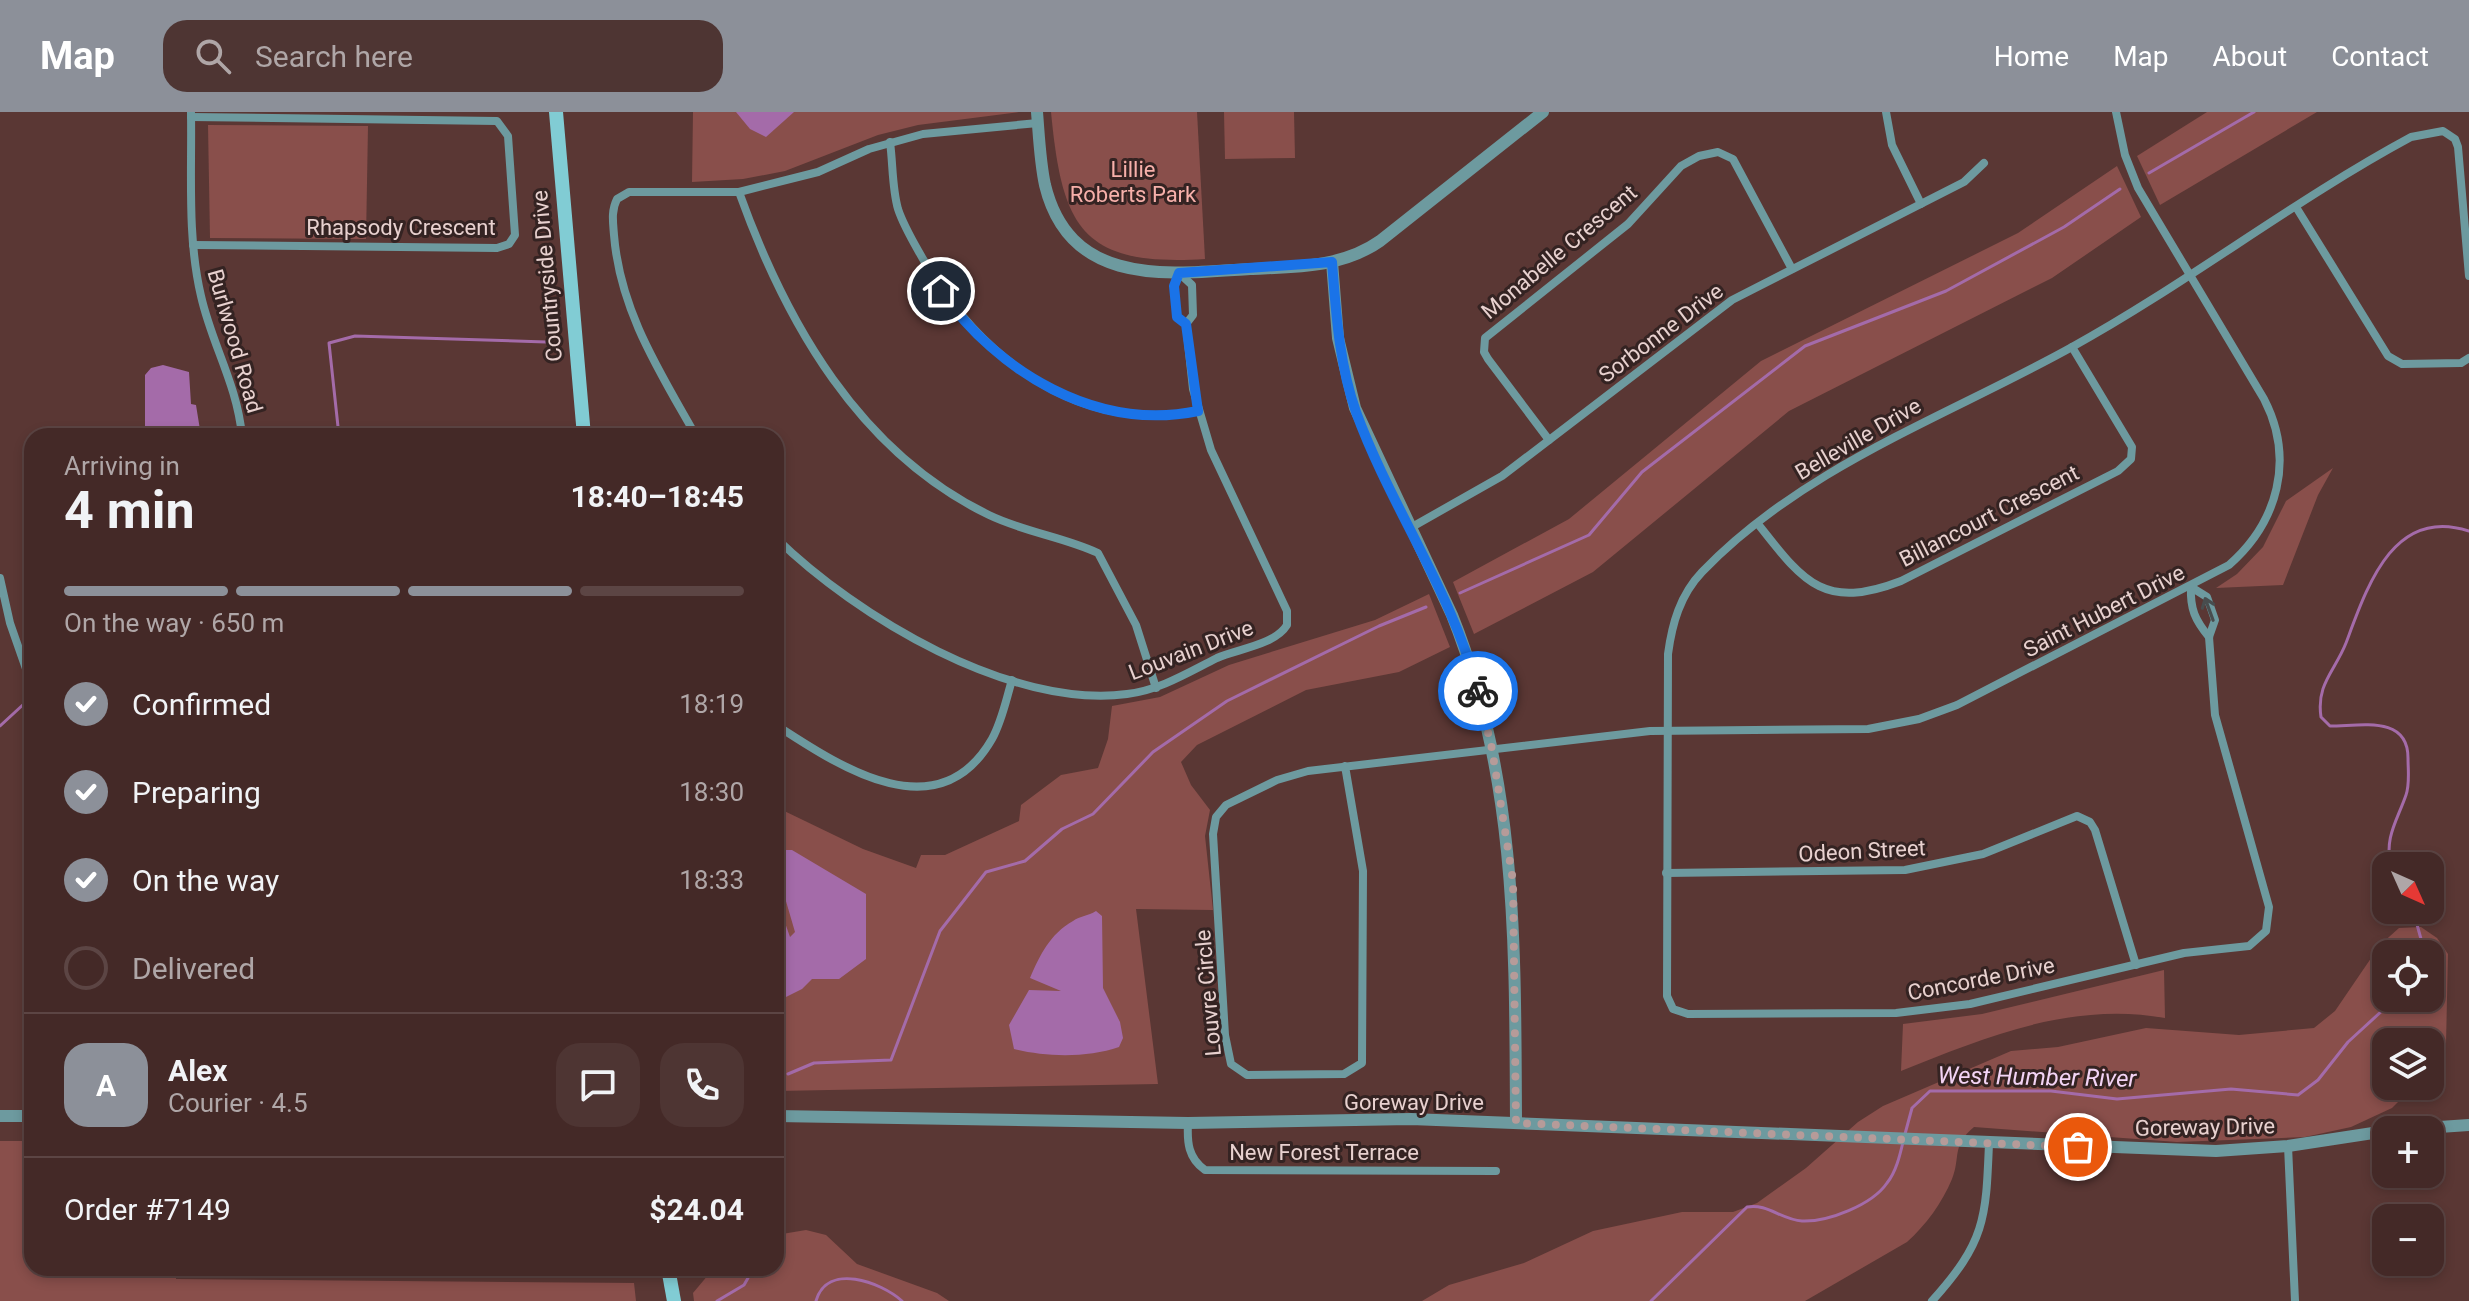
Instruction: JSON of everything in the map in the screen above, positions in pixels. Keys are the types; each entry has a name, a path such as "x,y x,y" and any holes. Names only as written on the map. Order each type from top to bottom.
{"main road":[{"name":"Countryside Drive","path":"556,112 583,428"},
{"path":"669,1276 674,1301"}],"street":[{"path":"692,428 642,338 624,293 616,254 613,206 617,199 629,192 739,192 818,172 890,142 946,130 1038,117 1046,186 1068,232 1089,251 1115,266 1154,275 1332,262 1357,255 1380,241 1543,112"},
{"path":"1886,112 1892,145 1921,204"},
{"name":"Saint Hubert Drive","path":"1492,749 1669,729 1868,729 1919,719 1957,705 2191,587 2229,565 2253,542 2273,506 2280,463 2278,436 2269,409 2141,193 2128,166 2116,112"},
{"name":"Burlwood Road","path":"191,114 193,245 202,299 230,375 240,428"},
{"name":"Rhapsody Crescent","path":"191,114 497,121 508,136 515,235 509,244 497,248 193,245"},
{"name":"Belleville Drive","path":"1669,729 1668,654 1681,603 1700,574 1758,524 1856,457 2072,347 2411,137 2434,130 2449,133 2458,147 2469,276"},
{"path":"890,142 896,201 905,226 953,307 994,352 1033,379 1091,405 1164,417 1198,411"},
{"name":"Monabelle Crescent","path":"1549,440 1488,359 1484,352 1485,338 1628,224 1681,166 1699,156 1718,152 1733,159 1792,269"},
{"name":"Sorbonne Drive","path":"1412,527 1488,485 1714,311 1964,182 1984,163"},
{"path":"739,192 762,258 814,350 851,405 904,459 969,504 1033,534 1098,553 1136,625 1156,688"},
{"path":"2296,207 2388,356 2402,364 2461,363 2469,358"},
{"path":"1332,262 1338,338 1355,408 1452,615 1475,681 1492,749 1513,881 1516,1123"},
{"name":"Louvain Drive","path":"784,545 836,590 885,624 952,657 1012,680 1102,696 1156,688 1222,656 1275,636 1283,631 1289,617 1221,476 1198,411 1186,324 1177,317 1174,286 1179,273 1192,285 1193,315 1186,324"},
{"name":"Billancourt Crescent","path":"1758,524 1807,582 1841,592 1870,590 1901,581 2118,471 2131,459 2132,447 2072,347"},
{"path":"0,578 10,623 24,663"},
{"name":"Concorde Drive","path":"1669,729 1667,996 1673,1009 1682,1014 1896,1013 1970,1004 2200,950 2249,946 2262,936 2269,923 2269,907 2215,715 2209,637 2215,620 2207,597 2191,587 2190,606 2196,622 2209,637"},
{"path":"784,730 866,777 897,787 923,786 949,778 979,757 998,726 1012,680"},
{"name":"Louvre Circle","path":"1345,766 1363,871 1362,1063 1344,1074 1247,1075 1237,1071 1227,1055 1213,834 1216,817 1226,805 1277,780 1308,771 1345,766 1492,749"},
{"name":"Odeon Street","path":"1666,873 1905,870 1983,854 2077,816 2090,822 2095,830 2136,965"},
{"path":"0,1116 24,1116"},
{"name":"Goreway Drive","path":"784,1116 1188,1123 1411,1119 2216,1151 2288,1146 2372,1133"},
{"name":"New Forest Terrace","path":"1188,1123 1189,1149 1205,1170 1496,1171"},
{"path":"2444,1127 2469,1125"},
{"path":"1932,1301 1976,1245 1987,1208 1989,1143"},
{"path":"2288,1146 2295,1301"}],"green space":[{"path":"693,112 1019,112 918,125 878,135 785,171 743,179 692,182"},
{"name":"Lillie Roberts Park","path":"1051,112 1197,112 1205,259 1163,260 1130,255 1104,246 1085,231 1072,211 1062,184"},
{"path":"1224,112 1294,112 1295,158 1225,159"},
{"path":"2207,112 2317,112 2160,205 2137,156"},
{"path":"208,125 368,126 366,239 210,238"},
{"path":"2117,166 2141,217 2052,278 1789,411 1593,572 1474,634 1453,582 1569,519 1761,361 2018,233"},
{"path":"2333,468 2318,495 2283,585 2216,588 2237,574 2263,547 2286,501"},
{"path":"1429,594 1450,647 1399,672 1306,690 1197,745 1181,762 1191,785 1210,810 1205,836 1213,910 1136,909 1158,1084 784,1091 784,811 863,849 916,868 921,855 945,855 1019,821 1021,805 1061,775 1098,768 1108,739 1112,706 1160,697 1229,665 1375,620"},
{"path":"2421,927 2438,940 2386,940 2399,928"},
{"path":"2444,948 2448,954 2446,1044 2444,1047 2444,1028 2372,1028 2372,1100 2400,1100 2392,1108 2351,1127 2305,1137 2177,1142 1974,1127 1959,1146 1955,1171 1943,1197 1914,1235 1805,1301 1422,1301 1449,1285 1524,1263 1593,1231 1682,1212 1733,1212 1757,1203 1806,1168 1858,1122 1883,1106 2011,1051 2058,1047 2146,1028 2239,1035 2314,1028 2335,1011 2372,957 2372,1012 2444,1012"},
{"path":"2164,970 2165,1018 2097,1014 2063,1018 1997,1035 1901,1071 1903,1024 1982,1014"},
{"path":"0,1141 24,1141 24,1276 634,1283 636,1301 0,1301"},
{"path":"806,1230 826,1235 857,1264 937,1293 949,1301 694,1301 693,1293 707,1276 784,1276 784,1234"}],"shaded area":[{"path":"736,112 794,112 766,137 750,129"},
{"path":"163,365 189,372 191,404 196,405 200,428 145,428 145,375 151,368"},
{"path":"784,850 792,850 866,894 866,959 839,979 812,979 802,989 784,998 784,920 790,937 795,932 784,894"},
{"path":"1096,911 1102,916 1103,988 1120,1022 1123,1038 1119,1047 1066,1055 1014,1049 1009,1025 1029,990 1061,991 1030,978 1042,953 1065,926"}],"waterway":[{"path":"2149,173 2254,112"},
{"path":"1460,593 1589,535 1642,472 1805,346 1946,291 2064,227 2120,189"},
{"path":"338,428 329,343 355,336 546,342"},
{"name":"West Humber River","path":"2389,852 2390,838 2408,786 2406,744 2400,735 2381,726 2330,726 2321,717 2321,695 2342,653 2363,598 2387,557 2402,541 2421,530 2443,526 2469,531"},
{"path":"788,1074 814,1063 891,1060 940,931 986,872 1025,861 1062,829 1093,814 1153,752 1227,701 1379,626 1426,607"},
{"path":"0,726 24,704"},
{"name":"West Humber River","path":"2417,924 2421,940"},
{"name":"West Humber River","path":"1905,1134 1912,1108 1930,1091 2051,1091 2117,1099 2231,1089 2298,1095 2318,1080 2348,1042 2381,1012"},
{"name":"West Humber River","path":"1651,1301 1747,1207 1761,1207 1795,1220 1813,1221 1860,1205 1880,1191 1890,1179 1903,1142"},
{"path":"717,1301 744,1285 747,1276"},
{"name":"West Humber River","path":"816,1301 822,1289 831,1282 843,1279 868,1282 902,1301"}],"way so far":[{"path":"1478,691 1492,749 1513,881 1516,1123 2078,1147"}],"route":[{"path":"941,291 968,327 994,352 1033,379 1091,405 1164,417 1198,411 1186,324 1177,317 1174,286 1179,273 1332,262 1338,338 1355,408 1368,442 1412,527 1452,615 1478,691"}]}
